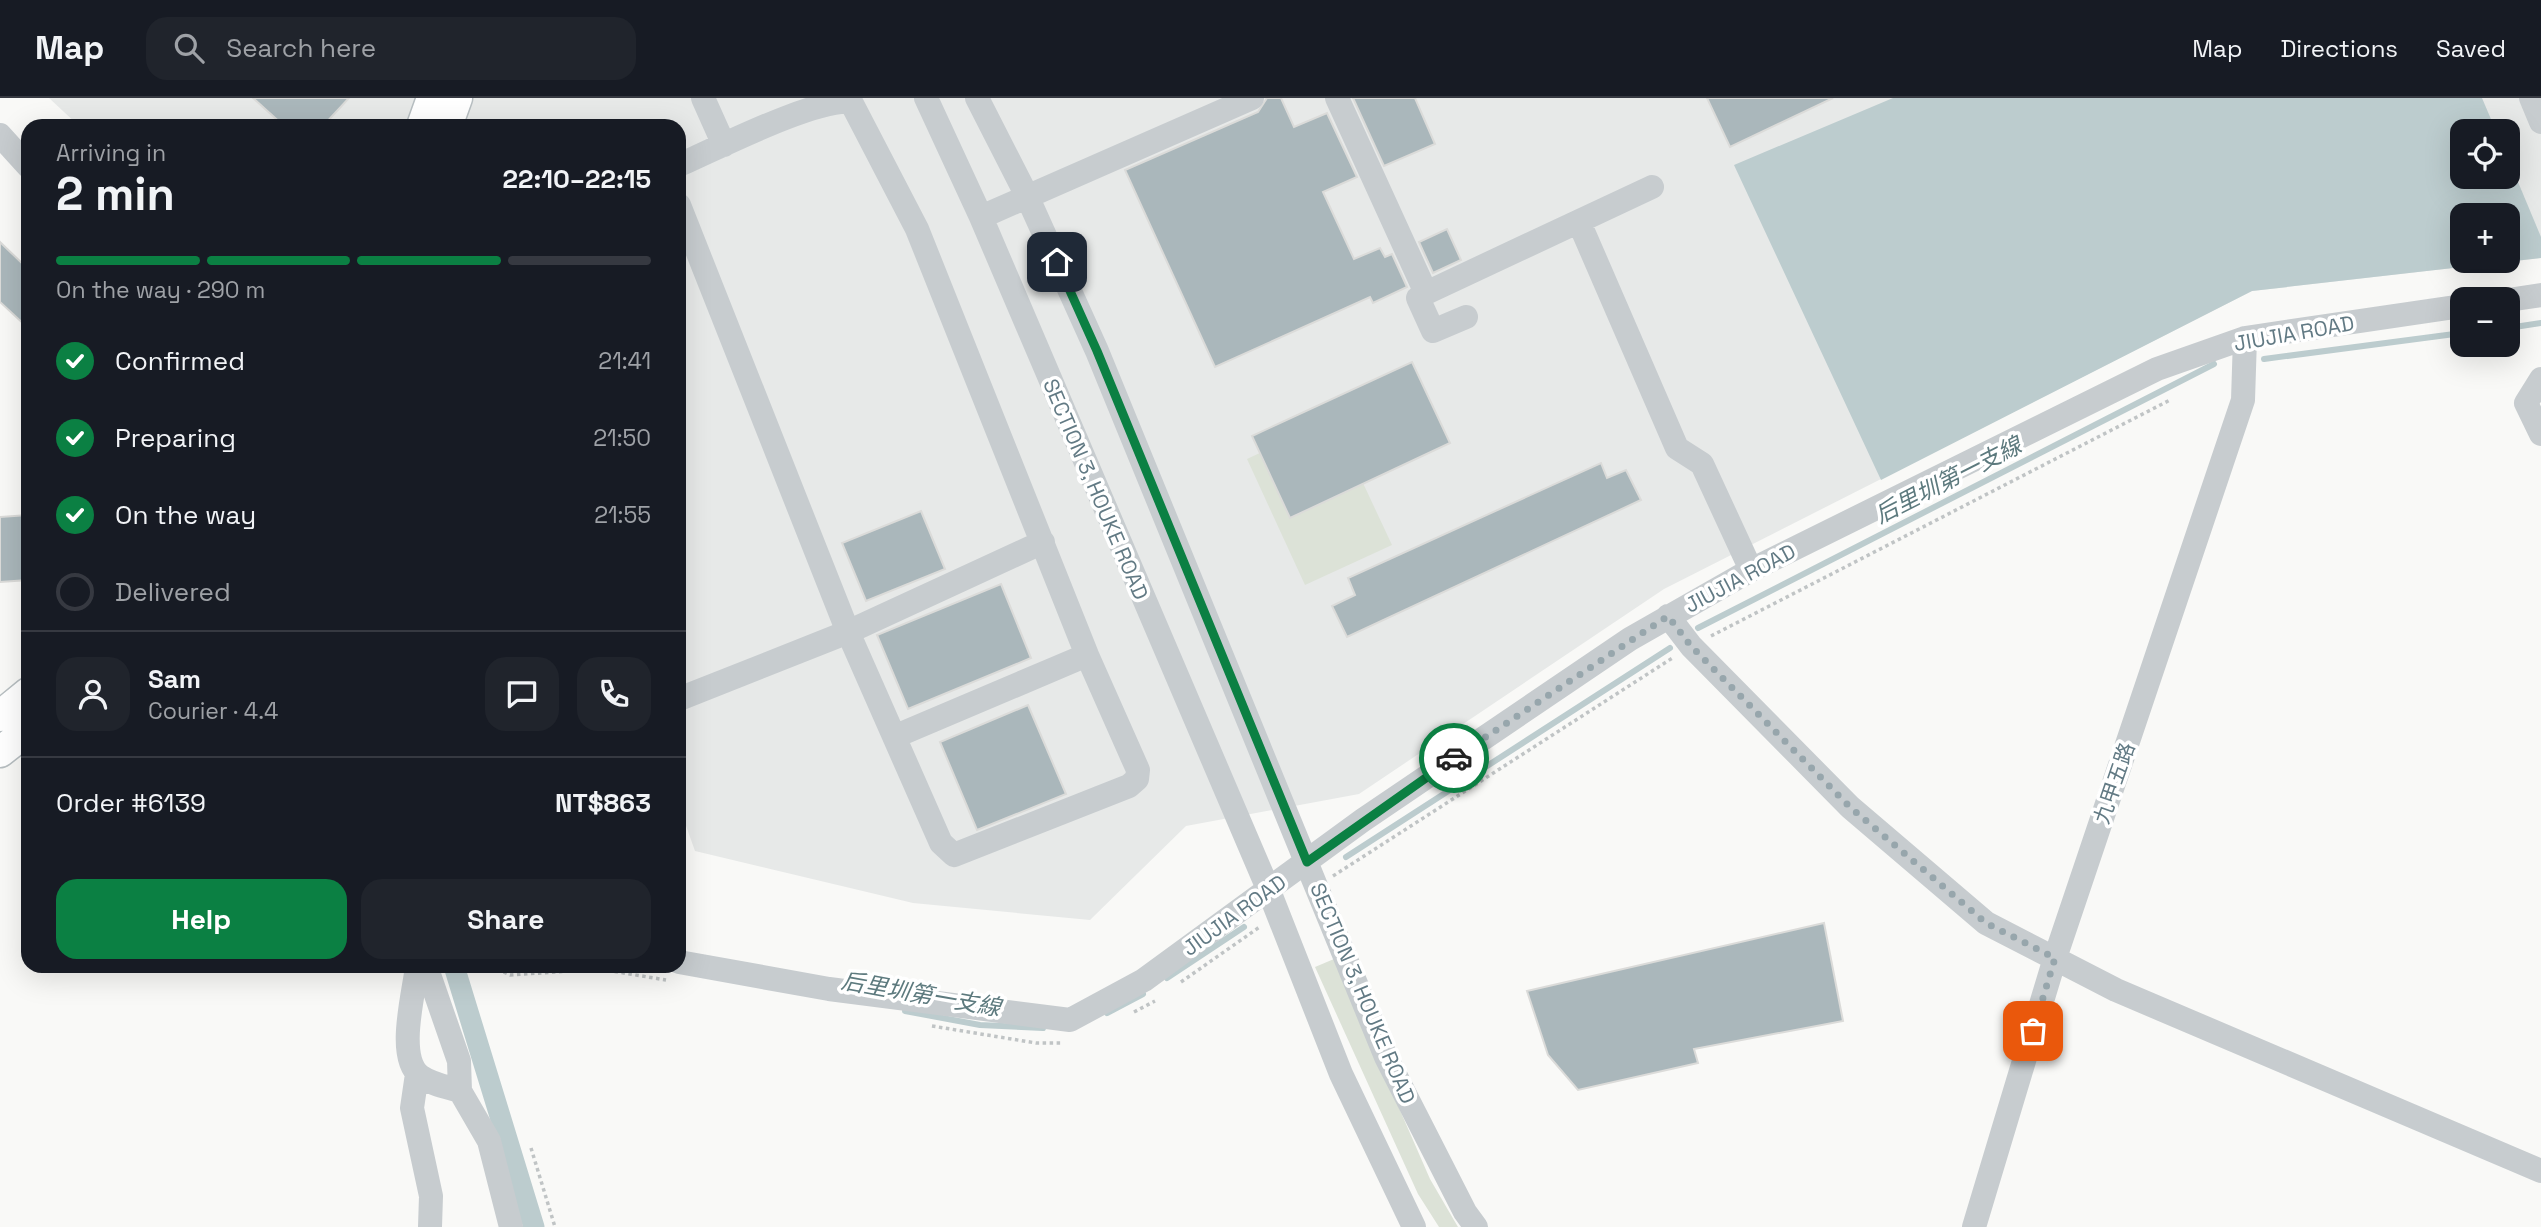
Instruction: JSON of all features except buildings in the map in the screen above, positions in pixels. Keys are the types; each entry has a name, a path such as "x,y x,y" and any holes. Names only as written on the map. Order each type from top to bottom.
{"main road":[{"path":"424,119 432,98"},
{"path":"450,119 457,98"},
{"path":"0,716 21,699"},
{"path":"0,752 21,736"}],"street":[{"path":"703,98 724,145"},
{"name":"SECTION 3, HOUKE ROAD","path":"926,98 981,217 1269,891 1341,1074 1414,1227"},
{"name":"SECTION 3, HOUKE ROAD","path":"977,98 1027,196 1097,351 1386,1057 1465,1212 1476,1227"},
{"path":"981,217 1252,98"},
{"path":"1337,98 1426,293"},
{"path":"2531,98 2541,122"},
{"path":"686,162 724,145 799,104 840,100 851,102 917,229 1087,655 1138,770 1137,779 1129,786 954,855 941,843 848,632 686,223"},
{"path":"0,135 21,158"},
{"path":"1466,317 1433,331 1418,298 1652,187"},
{"path":"1579,222 1677,448 1702,464 1751,570"},
{"path":"2520,298 2541,295"},
{"name":"JIUJIA ROAD","path":"686,963 829,989 1070,1020 1144,980 1385,805 1668,616 1751,570 2157,369 2245,338 2450,308"},
{"name":"九甲五路","path":"1974,1227 2055,958 2243,400 2245,338"},
{"path":"2541,379 2526,403 2541,434"},
{"path":"686,696 848,632 1042,542"},
{"path":"1668,616 1691,646 1850,807 1986,923 2116,990 2541,1171"},
{"path":"895,736 1087,655"},
{"path":"416,973 405,1044 417,1074 412,1108 431,1196 430,1227"},
{"path":"428,973 459,1061 460,1091 489,1141 511,1227"},
{"path":"417,1074 434,1084 460,1091"}],"path":[{"path":"531,1148 555,1227"}],"shaded area":[{"path":"49,98 2541,98 2541,258 2520,260 2520,203 2450,203 2450,268 2252,291 1664,589 1359,794 1186,826 1090,920 913,903 695,851 686,826 686,119 72,119"},
{"path":"1893,98 2482,98 2491,119 2450,119 2450,189 2520,189 2520,187 2541,237 2541,258 2520,260 2520,203 2450,203 2450,268 2252,291 1881,480 1734,165"},
{"path":"1333,419 1392,545 1305,585 1247,459"},
{"path":"1334,959 1430,1179 1458,1227 1439,1227 1418,1194 1315,967"}],"waterway":[{"name":"后里圳第一支線","path":"2520,326 2541,323"},
{"name":"后里圳第一支線","path":"2264,359 2450,335"},
{"name":"后里圳第一支線","path":"1698,628 2214,364"},
{"name":"后里圳第一支線","path":"1346,857 1670,648"},
{"name":"后里圳第一支線","path":"1167,978 1244,927"},
{"path":"456,973 534,1227"},
{"name":"后里圳第一支線","path":"1107,1013 1143,994"},
{"name":"后里圳第一支線","path":"905,1011 980,1025 1043,1028"}],"way so far":[{"path":"1454,758 1668,616 1691,646 1850,807 1986,923 2055,958 2033,1031"}],"route":[{"path":"1057,262 1097,351 1275,791 1307,862 1454,758"}]}
